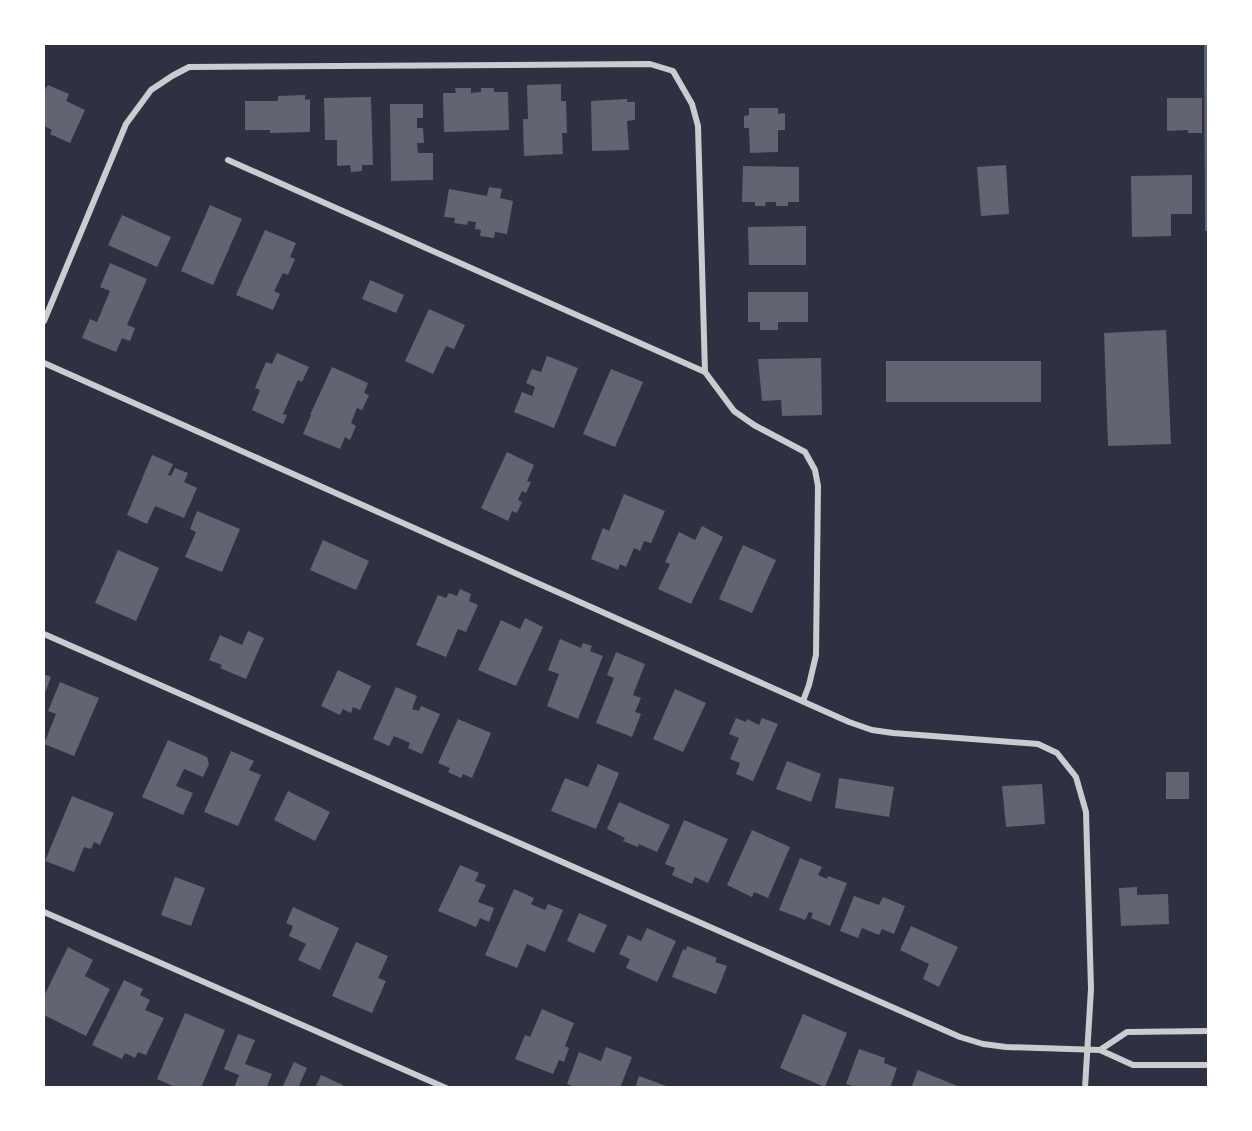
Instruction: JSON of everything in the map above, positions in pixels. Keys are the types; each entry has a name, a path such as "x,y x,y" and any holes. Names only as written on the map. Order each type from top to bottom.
{"street":[{"path":"44,321 126,124 152,90 172,76 189,68 209,66 650,64 673,71 692,104 698,126 705,372"},
{"path":"228,160 705,372 734,411 754,425 805,452 816,470 818,486 816,655 803,701"},
{"path":"44,363 872,730 1038,744 1057,753 1076,777 1086,812 1091,989 1085,1088"},
{"path":"44,634 960,1037 983,1044 1006,1047 1100,1050 1133,1065 1209,1065"},
{"path":"44,912 446,1088"},
{"path":"1100,1050 1127,1032 1209,1031"}],"building":[{"path":"1204,44 1208,44 1208,231 1205,231"},
{"path":"561,84 561,101 566,101 567,133 562,133 563,154 524,156 523,119 528,119 527,85"},
{"path":"48,85 69,94 66,101 85,110 70,143 50,134 52,130 44,126 44,91"},
{"path":"455,88 471,88 471,93 481,92 481,88 494,88 494,92 508,92 509,130 444,132 443,93 456,93"},
{"path":"305,95 305,100 310,99 310,132 270,133 270,130 245,130 245,101 278,101 278,96"},
{"path":"371,97 373,165 362,165 362,171 351,172 350,165 337,166 337,140 325,140 324,98"},
{"path":"1167,98 1202,98 1202,133 1188,133 1188,130 1167,131"},
{"path":"627,99 627,102 635,102 635,120 627,121 629,150 592,151 591,101"},
{"path":"390,104 423,104 423,118 417,118 417,128 423,128 424,143 417,143 418,153 433,153 433,180 391,181"},
{"path":"749,108 778,108 778,114 785,113 785,130 778,130 778,152 750,153 749,128 744,128 744,116 749,115"},
{"path":"1006,165 1009,214 981,216 977,167"},
{"path":"743,166 799,167 799,202 788,202 788,206 776,206 776,202 766,202 765,206 755,206 755,202 742,202"},
{"path":"1192,175 1192,214 1171,214 1171,236 1132,237 1131,176"},
{"path":"489,187 502,189 500,198 513,201 507,234 495,232 494,238 480,236 481,230 475,229 476,222 468,221 467,225 454,223 455,218 444,217 449,189 487,196"},
{"path":"210,205 242,219 213,285 181,271"},
{"path":"122,215 171,237 157,267 108,245"},
{"path":"806,226 806,265 749,265 748,227"},
{"path":"265,230 296,243 290,257 295,259 288,275 283,273 274,291 280,294 273,310 236,295"},
{"path":"110,263 147,279 127,325 135,328 130,341 122,338 116,352 82,338 90,319 97,322 110,291 100,287"},
{"path":"370,280 404,295 396,313 362,299"},
{"path":"748,292 808,292 808,322 778,322 778,330 760,330 760,322 748,322"},
{"path":"429,309 465,325 454,349 446,346 433,374 405,361"},
{"path":"1166,330 1171,444 1108,446 1104,333"},
{"path":"277,353 309,367 302,382 298,380 283,414 287,415 283,424 252,410 260,390 255,388 266,362 272,364"},
{"path":"547,356 578,368 554,428 514,412 522,392 532,396 535,387 526,383 532,369 541,372"},
{"path":"821,358 822,415 782,416 781,400 762,401 758,359"},
{"path":"886,361 1041,361 1041,402 886,402"},
{"path":"332,367 368,383 364,393 369,395 362,410 357,408 351,423 356,426 350,440 345,437 340,449 303,434"},
{"path":"611,369 643,382 615,447 583,434"},
{"path":"507,452 534,465 527,481 531,482 526,493 522,491 518,500 522,502 517,513 512,511 508,521 481,508"},
{"path":"152,455 173,464 168,475 171,476 175,468 188,473 184,482 197,488 184,518 155,506 147,524 127,515"},
{"path":"624,494 665,511 651,543 644,541 640,551 634,548 626,567 620,564 618,570 591,559 603,528 609,531"},
{"path":"197,511 240,529 222,572 185,557 196,532 190,529"},
{"path":"702,526 723,537 691,604 658,589 670,564 665,562 679,532 695,540"},
{"path":"323,540 369,561 356,590 310,570"},
{"path":"743,545 776,560 752,613 719,599"},
{"path":"118,550 159,568 136,621 95,603"},
{"path":"460,589 471,594 469,601 478,605 466,632 458,629 446,657 416,645 438,595 446,598 449,593 457,596"},
{"path":"525,618 543,627 516,686 478,670 501,620 520,629"},
{"path":"248,631 264,638 246,679 220,668 222,665 209,660 220,635 242,645"},
{"path":"560,639 581,648 583,643 592,646 590,651 603,656 578,719 547,706 559,674 548,670"},
{"path":"616,652 645,664 633,695 641,698 635,712 641,714 632,737 596,723 614,678 607,675"},
{"path":"338,670 371,686 360,710 353,707 351,713 343,709 340,715 321,706"},
{"path":"44,674 51,677 44,696"},
{"path":"60,682 99,698 74,756 44,744 56,714 48,711"},
{"path":"396,687 417,696 412,709 419,711 421,706 440,714 422,754 408,748 410,743 394,736 389,746 373,739"},
{"path":"675,689 706,703 683,752 653,739"},
{"path":"736,718 746,722 747,719 759,725 762,718 778,724 753,781 736,774 740,763 730,759 739,738 729,734"},
{"path":"458,719 491,733 472,778 463,774 461,778 448,772 450,768 438,763"},
{"path":"168,740 207,757 209,764 203,777 184,769 176,786 193,793 183,815 142,797"},
{"path":"231,751 254,761 249,770 261,775 238,826 204,812"},
{"path":"787,761 821,774 811,802 776,789"},
{"path":"598,764 619,773 596,829 551,811 565,778 588,787"},
{"path":"1166,772 1189,772 1189,799 1166,799"},
{"path":"839,778 894,787 889,817 835,808"},
{"path":"1042,784 1045,824 1006,827 1002,786"},
{"path":"288,791 330,812 315,841 274,820"},
{"path":"72,796 114,813 100,845 94,842 91,849 84,847 74,872 45,861"},
{"path":"619,802 670,825 657,852 639,844 638,847 623,841 625,838 607,829"},
{"path":"684,820 728,839 708,883 695,877 692,884 672,875 675,868 665,864"},
{"path":"752,830 790,847 768,898 754,892 752,897 727,885"},
{"path":"800,858 822,867 818,875 847,883 830,926 811,918 813,913 809,912 805,920 779,910"},
{"path":"460,865 479,873 475,881 486,885 478,902 494,908 489,922 480,918 476,927 438,911"},
{"path":"175,877 205,888 191,926 161,915"},
{"path":"1137,887 1137,895 1168,894 1169,924 1121,926 1119,888"},
{"path":"514,889 534,898 531,904 545,910 548,904 563,910 545,952 527,944 517,968 485,955"},
{"path":"854,896 879,905 883,897 905,906 894,934 882,929 879,935 862,928 858,938 840,931"},
{"path":"293,907 339,928 320,970 298,960 306,944 289,936 293,926 286,923"},
{"path":"579,913 607,925 594,953 567,941"},
{"path":"911,926 958,947 939,987 923,979 929,964 900,950"},
{"path":"647,928 676,941 657,982 626,968 630,959 619,954 628,935 641,941"},
{"path":"356,942 388,956 378,978 386,981 372,1013 332,996"},
{"path":"687,946 717,958 715,962 727,966 716,994 672,977 683,949 686,950"},
{"path":"68,947 93,960 85,976 110,989 86,1036 44,1015 44,996"},
{"path":"124,980 143,989 140,995 150,1000 145,1010 164,1018 146,1055 138,1052 135,1058 125,1053 122,1059 92,1045"},
{"path":"542,1009 574,1023 565,1046 569,1048 564,1062 559,1060 553,1074 515,1059 525,1035 530,1037"},
{"path":"185,1013 225,1030 201,1088 177,1088 157,1079"},
{"path":"803,1014 847,1033 825,1087 780,1068"},
{"path":"238,1034 255,1040 245,1064 272,1074 266,1088 234,1088 239,1075 224,1069"},
{"path":"606,1047 632,1057 620,1088 577,1088 567,1084 579,1052 601,1061"},
{"path":"859,1049 885,1058 884,1063 897,1068 890,1088 858,1088 846,1084"},
{"path":"294,1062 307,1068 298,1088 282,1088"},
{"path":"918,1070 960,1087 960,1088 911,1088"},
{"path":"321,1075 343,1085 342,1088 315,1088"},
{"path":"639,1076 669,1087 669,1088 635,1088"}]}
